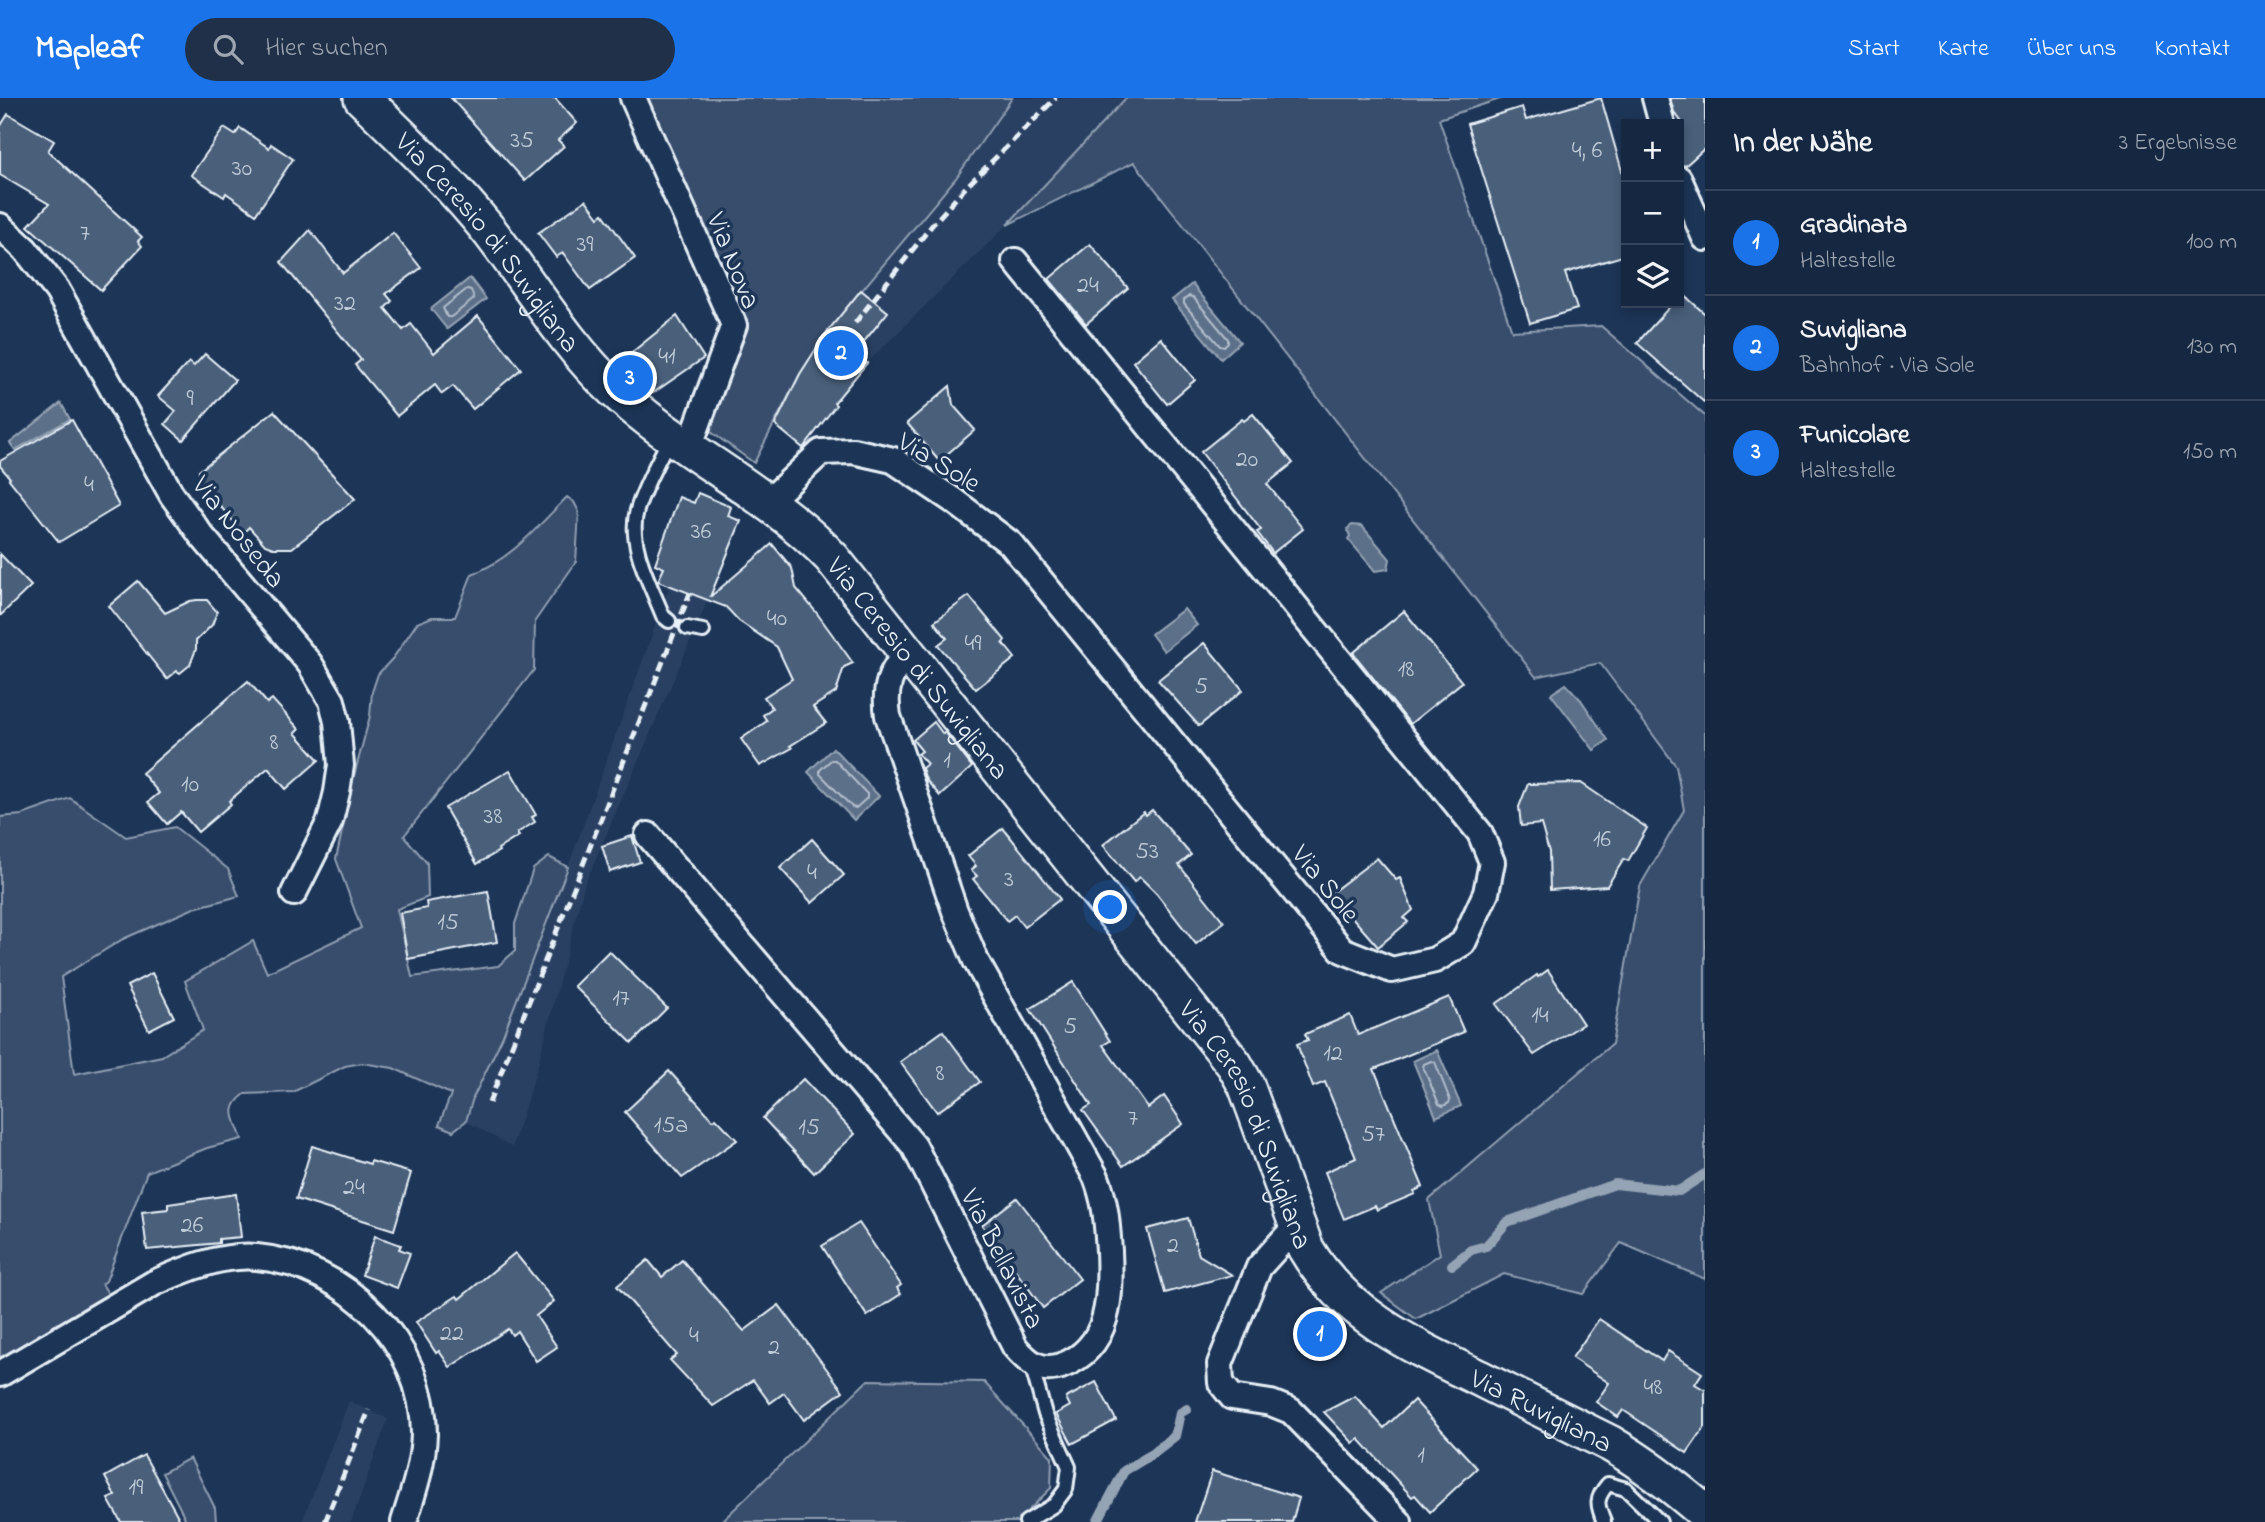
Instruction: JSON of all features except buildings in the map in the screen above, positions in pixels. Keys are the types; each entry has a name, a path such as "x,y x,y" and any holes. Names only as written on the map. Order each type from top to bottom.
{"main road":[{"name":"Via Ceresio di Suvigliana","path":"362,98 471,209 567,338 614,390 680,442 796,523 832,558 1234,1064 1246,1085 1296,1226 1318,1270 1348,1302 1369,1319"},
{"name":"Via Ruvigliana","path":"1369,1319 1420,1349 1611,1444 1675,1486 1705,1513"}],"street":[{"name":"Via Nova","path":"633,98 734,325 680,442"},
{"path":"1655,98 1661,119"},
{"path":"1680,182 1705,238"},
{"name":"Via Noseda","path":"0,226 25,249 57,290 172,495 201,535 310,664 332,701 341,765 337,792 330,821 294,893"},
{"name":"Via Sole","path":"768,502 821,452 853,451 892,460 954,501 1011,544 1342,950 1392,971 1435,960 1463,943 1486,893 1492,862 1480,833 1016,261"},
{"name":"Via Bellavista","path":"648,835 914,1146 1015,1347 1031,1364 1042,1368 1056,1368 1081,1356 1094,1339 1109,1309 1111,1291 1106,1207 1096,1177 976,961 955,911 888,716 886,690 890,676 908,653"},
{"path":"1296,1226 1259,1267 1220,1364 1221,1383 1232,1397 1271,1403 1291,1411 1399,1522"},
{"path":"0,1374 154,1283 181,1271 229,1258 256,1257 310,1271 356,1296 375,1314 391,1335 417,1388 424,1433 422,1455 404,1522"}],"lane":[{"path":"669,621 663,616 643,564 635,525 637,510 680,442"},
{"path":"687,628 703,631"},
{"path":"1026,1522 1054,1505 1066,1489 1069,1467 1045,1414 1031,1364"},
{"path":"1604,1522 1598,1506 1599,1493 1608,1484 1626,1489 1660,1522"}],"shaded area":[{"path":"633,98 1012,98 956,178 827,332 800,374 754,463 707,429 734,325"},
{"path":"1012,98 1126,98 1007,225 867,363 834,403 800,374 827,332 956,178"},
{"path":"1126,98 1503,98 1439,119 1512,331 1601,326 1705,416 1705,1279 1621,1243 1583,1294 1504,1274 1416,1319 1381,1293 1440,1254 1429,1200 1612,1044 1640,886 1684,810 1676,766 1600,663 1536,677 1134,162 1007,225"},
{"path":"567,497 574,502 579,512 576,562 535,621 534,670 404,836 427,863 428,897 397,909 412,977 498,966 515,951 515,924 533,869 549,857 568,867 502,1038 473,1098 466,1121 453,1131 439,1125 451,1094 393,1068 362,1063 345,1066 293,1092 245,1094 233,1110 242,1139 207,1148 147,1172 106,1281 102,1284 109,1295 0,1362 0,817 22,815 70,798 126,837 175,827 228,869 239,896 194,908 123,939 61,977 74,1074 162,1056 203,1030 185,981 253,941 267,973 361,928 336,859 378,674 393,658 417,623 432,617 455,617 472,574 512,551"},
{"path":"670,585 708,600 584,886 536,1072 512,1147 466,1121 473,1098 502,1038 568,867"},
{"path":"868,1380 984,1382 1052,1457 1051,1488 1017,1522 721,1522"},
{"path":"349,1401 388,1419 351,1522 302,1522"},
{"path":"190,1458 215,1508 216,1522 187,1522 162,1473"}],"water":[{"path":"470,278 486,299 447,329 431,309"},
{"path":"1192,284 1240,342 1221,359 1172,300"},
{"path":"61,403 70,419 15,450 10,443"},
{"path":"1352,525 1362,526 1390,559 1388,569 1375,571 1348,539 1350,536 1347,529"},
{"path":"1184,609 1197,625 1164,651 1151,634"},
{"path":"1566,684 1581,700 1608,740 1594,750 1551,694"},
{"path":"833,748 879,796 854,820 808,772"},
{"path":"1437,1050 1461,1106 1436,1117 1413,1061"}],"waterway":[{"path":"1452,1265 1471,1250 1486,1246 1507,1222 1615,1184 1679,1191 1705,1174"},
{"path":"1097,1522 1124,1471 1175,1436 1180,1413 1187,1409"}],"railway":[{"path":"855,323 933,224 966,187 1056,98"},
{"path":"489,1103 690,593"},
{"path":"325,1522 369,1410"}],"place":[{"name":"Suvigliana","path":"841,353"},
{"name":"Funicolare","path":"630,378"},
{"name":"Gradinata","path":"1320,1334"}]}
